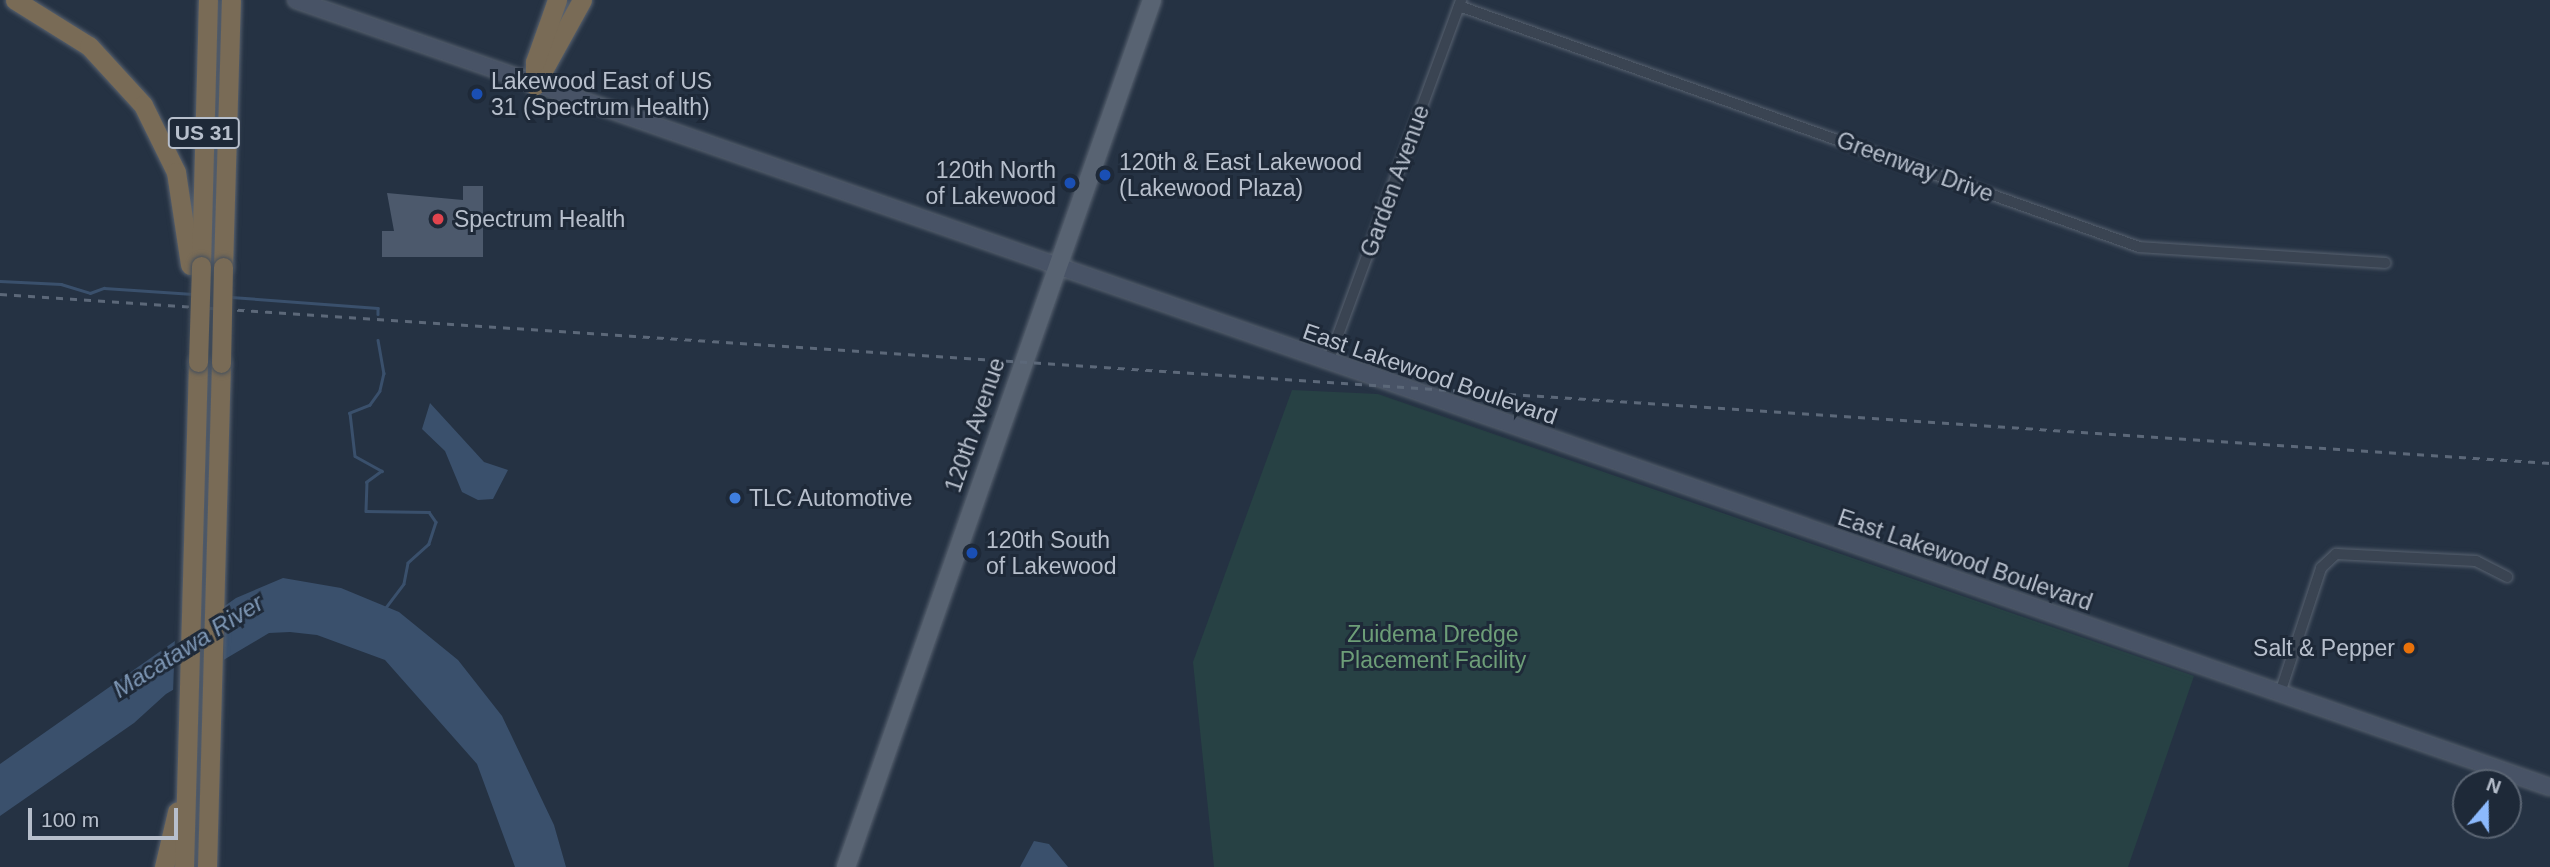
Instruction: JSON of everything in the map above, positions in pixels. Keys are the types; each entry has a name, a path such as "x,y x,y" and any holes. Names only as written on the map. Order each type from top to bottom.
{"highway":[{"path":"15,0 89,46 147,111 176,172 196,265"},
{"name":"US 31","path":"184,867 199,342 196,265 208,0"},
{"path":"535,85 536,62 557,0"},
{"path":"535,85 582,0"},
{"name":"US 31","path":"207,867 231,1"},
{"path":"164,867 187,773"}],"main road":[{"name":"East Lakewood Boulevard","path":"296,0 1056,269 2550,787"},
{"name":"120th Avenue","path":"846,867 1152,0"}],"street":[{"name":"Greenway Drive","path":"1460,3 2139,247 2385,263"},
{"name":"Garden Avenue","path":"1328,362 1460,3"},
{"path":"2280,693 2321,568 2336,554 2476,561 2507,577"}],"green space":[{"name":"Zuidema Dredge Placement Facility","path":"1292,390 1378,394 2194,676 2128,867 1214,867 1193,662"}],"water":[{"path":"430,403 484,462 508,470 493,499 478,500 462,492 445,451 422,429"},
{"name":"Macatawa River","path":"283,578 341,588 399,612 458,660 502,716 554,825 566,867 515,867 477,764 385,660 317,635 290,632 269,633 166,694 134,723 0,816 0,764 236,598"},
{"path":"1034,841 1049,844 1068,867 1020,867"}],"pier":[{"path":"225,601 224,662 173,693 175,635"}],"building":[{"name":"Spectrum Health","path":"463,186 483,186 483,257 382,257 382,231 394,231 387,193 463,200"}],"waterway":[{"path":"0,281 61,284 90,293 104,288 193,294"},
{"path":"231,297 378,308 378,314"},
{"path":"378,340 384,373 380,391 370,405 350,413 355,456 382,471 367,482 366,511 429,512 436,522 429,544 408,563 404,584 386,608"}],"railway":[{"path":"0,294 2550,463"}],"place":[{"name":"Lakewood East of US 31 (Spectrum Health)","path":"477,94"},
{"name":"120th & East Lakewood (Lakewood Plaza)","path":"1105,175"},
{"name":"120th North of Lakewood","path":"1070,183"},
{"name":"Spectrum Health","path":"438,219"},
{"name":"TLC Automotive","path":"735,498"},
{"name":"120th South of Lakewood","path":"972,553"},
{"name":"Salt & Pepper","path":"2409,648"}]}
